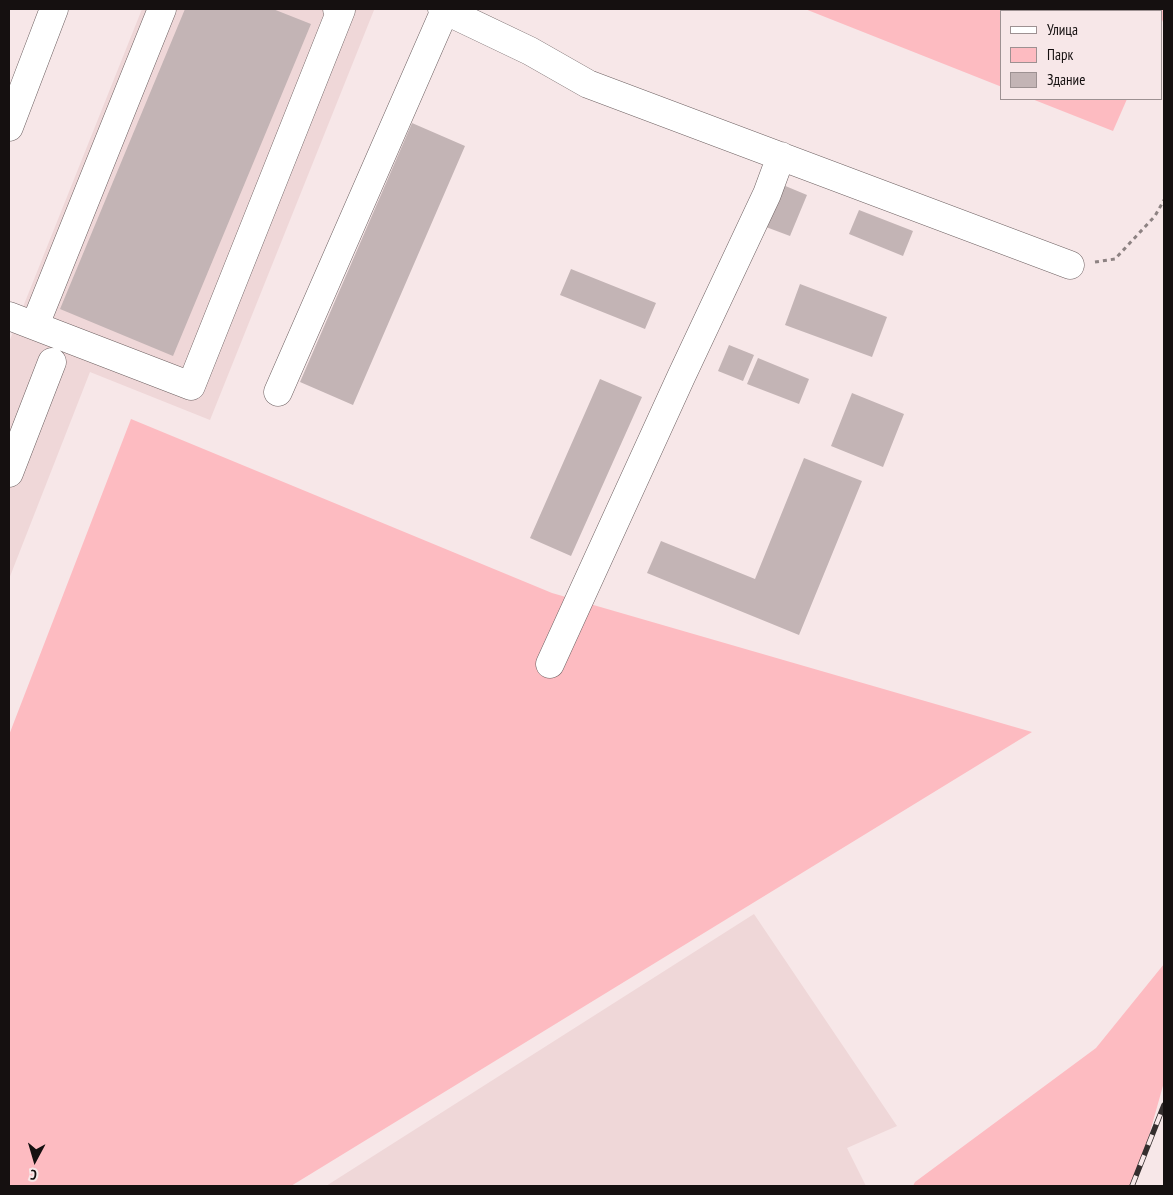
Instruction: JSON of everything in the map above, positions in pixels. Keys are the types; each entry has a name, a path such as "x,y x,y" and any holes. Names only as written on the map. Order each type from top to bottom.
{"street":[{"path":"9,127 54,9"},
{"path":"35,325 162,9"},
{"path":"9,316 190,386 341,10 337,9"},
{"path":"278,392 443,9 530,51 588,84 1070,265"},
{"path":"550,664 767,194 781,156"},
{"path":"9,473 52,362"}],"path":[{"path":"1070,265 1114,260 1155,216 1164,200"}],"shaded area":[{"path":"142,9 374,10 210,420 90,372 9,579 9,342"},
{"path":"754,914 897,1126 847,1148 866,1186 326,1186"}],"green space":[{"path":"805,9 1164,9 1163,20 1163,10 1000,10 1000,86"},
{"path":"1035,100 1127,100 1113,131"},
{"path":"131,419 552,593 1032,732 291,1186 9,1186 9,735"},
{"path":"1164,964 1164,1082 1135,1186 913,1186 915,1182 1096,1048"}],"building":[{"path":"185,9 273,9 311,24 173,356 60,309"},
{"path":"412,123 465,146 353,405 300,382"},
{"path":"783,185 807,195 790,236 766,227"},
{"path":"859,210 913,231 903,256 849,234"},
{"path":"571,269 656,303 645,329 560,295"},
{"path":"800,284 887,317 872,357 785,325"},
{"path":"729,345 754,355 743,381 718,371"},
{"path":"758,358 809,379 799,404 747,384"},
{"path":"600,379 642,397 571,556 530,538"},
{"path":"852,393 904,414 883,467 831,446"},
{"path":"804,458 862,481 799,635 647,573 661,541 755,579"}],"railway":[{"path":"1132,1186 1164,1105"}]}
